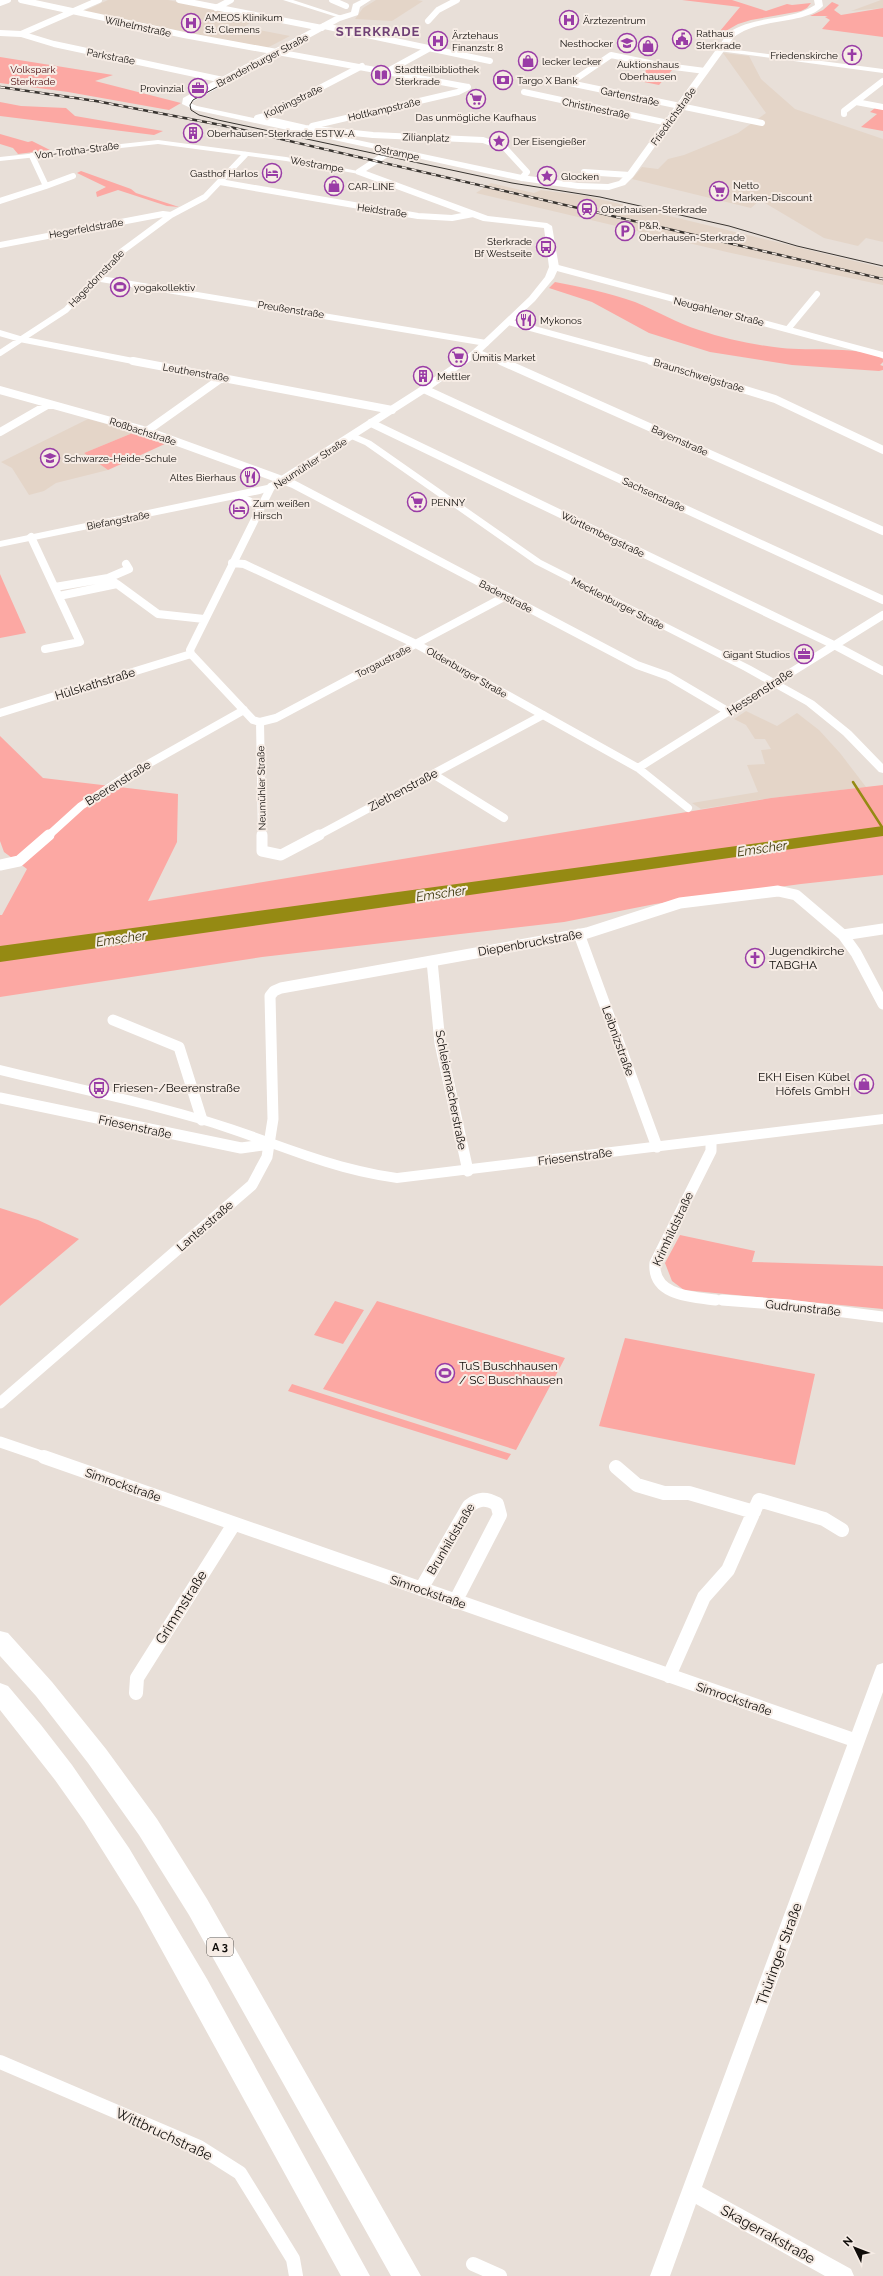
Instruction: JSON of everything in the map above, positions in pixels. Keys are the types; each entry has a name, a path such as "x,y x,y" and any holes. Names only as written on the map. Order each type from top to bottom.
{"highway":[{"name":"A 3","path":"0,1640 44,1689 97,1756 148,1827 198,1907 407,2276"},
{"path":"0,1693 59,1764 112,1840 167,1930 356,2276"}],"main road":[{"name":"Brandenburger Straße","path":"188,105 186,103 187,99 342,17 354,14 356,6 367,0"},
{"name":"Friedrichstraße","path":"628,178 731,35 738,29 756,23 810,12 819,6 818,0"},
{"name":"Ostrampe","path":"188,105 302,130 389,152 522,178 584,186 609,187 628,178"},
{"path":"361,170 389,152"},
{"name":"Westrampe","path":"361,170 473,214"},
{"name":"Heidstraße","path":"473,214 501,222 544,225 549,228 554,267"},
{"name":"Neumühler Straße","path":"271,487 457,368 486,343 540,290 554,267"},
{"name":"Biefangstraße","path":"0,544 236,496 271,487"},
{"name":"Friesenstraße","path":"0,1070 202,1120 323,1162 382,1177 411,1178 883,1119"}],"street":[{"path":"0,3 8,0"},
{"name":"Wilhelmstraße","path":"21,0 184,35 362,66 468,88"},
{"path":"21,34 99,0"},
{"path":"179,0 323,27 490,61"},
{"path":"216,8 231,0"},
{"path":"286,0 342,17"},
{"path":"332,0 346,6"},
{"path":"428,21 438,10 457,0"},
{"name":"Parkstraße","path":"0,33 21,34 54,44 155,64 223,80"},
{"path":"388,71 430,48"},
{"path":"721,50 883,71"},
{"path":"570,83 611,55 659,65 706,71"},
{"name":"Kolpingstraße","path":"219,113 261,118 362,66"},
{"name":"Gartenstraße","path":"555,80 762,124"},
{"path":"844,114 844,111 883,81"},
{"name":"Holtkampstraße","path":"302,130 458,92 468,88"},
{"name":"Christinestraße","path":"524,92 668,123"},
{"path":"856,102 883,107"},
{"name":"Ostrampe","path":"261,118 302,130"},
{"name":"Zilianplatz","path":"302,130 470,139 490,142 505,148 522,164 527,172 522,178"},
{"name":"Westrampe","path":"154,142 361,170"},
{"name":"Von-Trotha-Straße","path":"0,160 154,142"},
{"name":"Hagedornstraße","path":"0,353 66,310 121,252 171,215 205,197 245,155"},
{"path":"32,156 46,186"},
{"path":"584,172 628,178"},
{"path":"0,200 73,176"},
{"name":"Heidstraße","path":"220,182 327,202 402,213 456,218 473,214"},
{"name":"Hegerfeldstraße","path":"0,245 162,214 171,215"},
{"name":"Neugahlener Straße","path":"554,267 619,286 883,355"},
{"name":"Preußenstraße","path":"95,278 486,343"},
{"path":"788,329 817,294"},
{"name":"Braunschweigstraße","path":"508,322 664,364 775,399 883,450"},
{"name":"Leuthenstraße","path":"0,333 20,339 392,410"},
{"name":"Bayernstraße","path":"476,352 498,359 883,531"},
{"path":"148,431 223,377"},
{"name":"Sachsenstraße","path":"424,389 883,600"},
{"name":"Roßbachstraße","path":"0,390 148,431 282,481"},
{"path":"0,432 49,404"},
{"name":"Württembergstraße","path":"371,423 882,668"},
{"name":"Mecklenburger Straße","path":"352,436 368,443 538,562 776,684 825,714 862,747 883,770"},
{"name":"Badenstraße","path":"282,481 304,489 637,665 668,676 729,712"},
{"name":"Neumühler Straße","path":"191,654 190,646 271,487"},
{"path":"236,496 261,506"},
{"path":"31,537 80,642 45,649"},
{"name":"Oldenburger Straße","path":"232,563 244,564 416,644 638,768 688,808"},
{"path":"54,587 108,578 128,569 126,564"},
{"path":"108,578 158,614 204,619"},
{"path":"59,596 117,584"},
{"name":"Torgaustraße","path":"260,722 276,718 506,596"},
{"name":"Hessenstraße","path":"638,768 776,684 782,677 883,615"},
{"path":"191,654 250,717 260,722"},
{"name":"Hülskathstraße","path":"0,713 191,654"},
{"name":"Beerenstraße","path":"0,865 19,861 81,806 125,777 244,710"},
{"name":"Ziethenstraße","path":"262,851 281,855 543,715"},
{"name":"Neumühler Straße","path":"260,722 262,851"},
{"path":"433,774 504,818"},
{"name":"Diepenbruckstraße","path":"281,988 579,934 680,903 778,891 796,896 843,934"},
{"path":"883,929 843,934 856,953 883,1004"},
{"name":"Leibnizstraße","path":"579,934 657,1147"},
{"name":"Schleiermacherstraße","path":"432,961 440,1043 468,1171"},
{"name":"Lanterstraße","path":"0,1403 252,1185 267,1157 274,1119 270,996 274,991 281,988"},
{"path":"113,1020 179,1047 202,1120"},
{"name":"Friesenstraße","path":"0,1098 241,1148 270,1144"},
{"name":"Krimhildstraße","path":"711,1141 711,1151 654,1268 657,1278 669,1291 682,1296 719,1300"},
{"name":"Gudrunstraße","path":"719,1300 789,1305 883,1317"},
{"name":"Simrockstraße","path":"0,1442 857,1741"},
{"path":"616,1466 637,1485 664,1493 689,1493 824,1519 842,1530"},
{"name":"Brunhildstraße","path":"421,1590 469,1506 482,1498 491,1500 497,1504 500,1515 455,1602"},
{"path":"669,1676 704,1597 728,1570 757,1506"},
{"name":"Grimmstraße","path":"136,1693 137,1678 234,1524"},
{"name":"Thüringer Straße","path":"660,2276 676,2237 883,1670"},
{"name":"Wittbruchstraße","path":"0,2062 199,2147 240,2173 293,2259 296,2276"},
{"name":"Skagerrakstraße","path":"692,2192 844,2276"},
{"path":"473,2264 500,2276"}],"shaded area":[{"name":"AMEOS Klinikum St. Clemens","path":"108,0 168,0 258,18 244,27 290,36 265,49 80,13"},
{"path":"376,0 423,1 392,21 355,19 363,8"},
{"path":"881,0 883,0 883,8 851,11"},
{"path":"723,53 749,56 761,79 795,109 883,139 883,242 866,238 858,246 824,238 760,200 751,208 632,179 642,167 658,169 668,159 684,155 738,133 766,113"},
{"path":"491,183 534,193 541,190 587,196 883,268 883,285 731,253 476,193"},
{"name":"Schwarze-Heide-Schule","path":"88,419 135,432 84,453 108,470 56,483 44,491 29,495 12,468 1,462"},
{"path":"746,711 777,726 797,713 819,730 840,753 866,787 771,798 701,809 692,803 758,792 747,765 765,764 761,750 771,749 765,739 755,739 746,725 734,719"}],"green space":[{"path":"682,0 732,0 766,11 787,4 792,5 811,3 807,8 801,11 751,20 738,24 724,32 720,31 740,7"},
{"path":"832,2 839,5 834,10 841,15 883,8 883,37 822,29 830,20 825,17 828,16 810,16 823,10"},
{"name":"Volkspark Sterkrade","path":"0,57 113,75 95,81 181,103 169,110 68,92 0,83"},
{"path":"650,67 672,70 659,85 634,80"},
{"path":"0,102 21,106 66,108 75,116 163,131 154,135 0,116"},
{"path":"875,108 883,109 883,131 861,127 877,114 870,112"},
{"path":"0,134 28,142 32,141 50,150 18,154 13,148 0,144"},
{"path":"81,171 131,189 136,193 179,207 167,206 118,190 97,197 96,192 106,187 77,173"},
{"path":"555,282 595,290 635,302 691,327 740,341 782,348 850,351 875,355 883,359 883,362 880,365 883,366 883,370 879,371 792,365 710,352 649,333 592,302 549,288"},
{"path":"135,432 167,443 108,470 84,453"},
{"path":"0,574 3,581 26,633 0,638"},
{"path":"0,736 43,778 178,794 177,842 148,901 771,798 883,785 883,875 801,884 655,904 564,922 262,957 0,997 0,915 2,915 27,869 4,852 0,841"},
{"path":"0,1208 38,1220 79,1239 0,1306"},
{"path":"680,1235 755,1251 752,1262 883,1266 883,1309 684,1290 672,1281 665,1263"},
{"path":"335,1301 364,1310 343,1344 314,1335"},
{"name":"TuS Buschhausen / SC Buschhausen","path":"377,1301 565,1358 516,1450 323,1389"},
{"path":"625,1338 815,1374 795,1465 599,1426"},
{"path":"292,1384 511,1454 507,1460 288,1391"}],"water":[{"name":"Emscher","path":"883,826 883,836 0,962 0,946"}],"waterway":[{"path":"853,782 882,827"}],"tram line":[{"path":"230,80 193,100 190,105 191,110 199,115 218,120 512,183 600,197 729,226 797,246 883,266"}],"railway":[{"path":"0,87 96,101 221,125 883,279"}],"place":[{"name":"Ärztezentrum","path":"569,20"},
{"name":"AMEOS Klinikum St. Clemens","path":"191,23"},
{"name":"Rathaus Sterkrade","path":"682,39"},
{"name":"Ärztehaus Finanzstr. 8","path":"438,41"},
{"name":"Nesthocker","path":"627,43"},
{"name":"Auktionshaus Oberhausen","path":"648,46"},
{"name":"Friedenskirche","path":"852,55"},
{"name":"lecker lecker","path":"528,61"},
{"name":"Stadtteilbibliothek Sterkrade","path":"381,75"},
{"name":"Targo X Bank","path":"503,80"},
{"name":"Provinzial","path":"198,88"},
{"name":"Das unmögliche Kaufhaus","path":"476,99"},
{"name":"Oberhausen-Sterkrade ESTW-A","path":"193,133"},
{"name":"Der Eisengießer","path":"499,141"},
{"name":"Gasthof Harlos","path":"272,173"},
{"name":"Glocken","path":"547,176"},
{"name":"CAR-LINE","path":"334,186"},
{"name":"Netto Marken-Discount","path":"719,191"},
{"name":"Oberhausen-Sterkrade","path":"587,209"},
{"name":"P&R, Oberhausen-Sterkrade","path":"625,231"},
{"name":"Sterkrade Bf Westseite","path":"546,247"},
{"name":"yogakollektiv","path":"120,287"},
{"name":"Mykonos","path":"526,320"},
{"name":"Ümitis Market","path":"458,357"},
{"name":"Mettler","path":"423,376"},
{"name":"Schwarze-Heide-Schule","path":"50,458"},
{"name":"Altes Bierhaus","path":"250,477"},
{"name":"PENNY","path":"417,502"},
{"name":"Zum weißen Hirsch","path":"239,509"},
{"name":"Gigant Studios","path":"804,654"},
{"name":"Jugendkirche TABGHA","path":"755,958"},
{"name":"EKH Eisen Kübel Höfels GmbH","path":"864,1084"},
{"name":"Friesen-/Beerenstraße","path":"99,1088"},
{"name":"TuS Buschhausen / SC Buschhausen","path":"445,1373"}],"district":[{"name":"STERKRADE","path":"378,31"}]}
